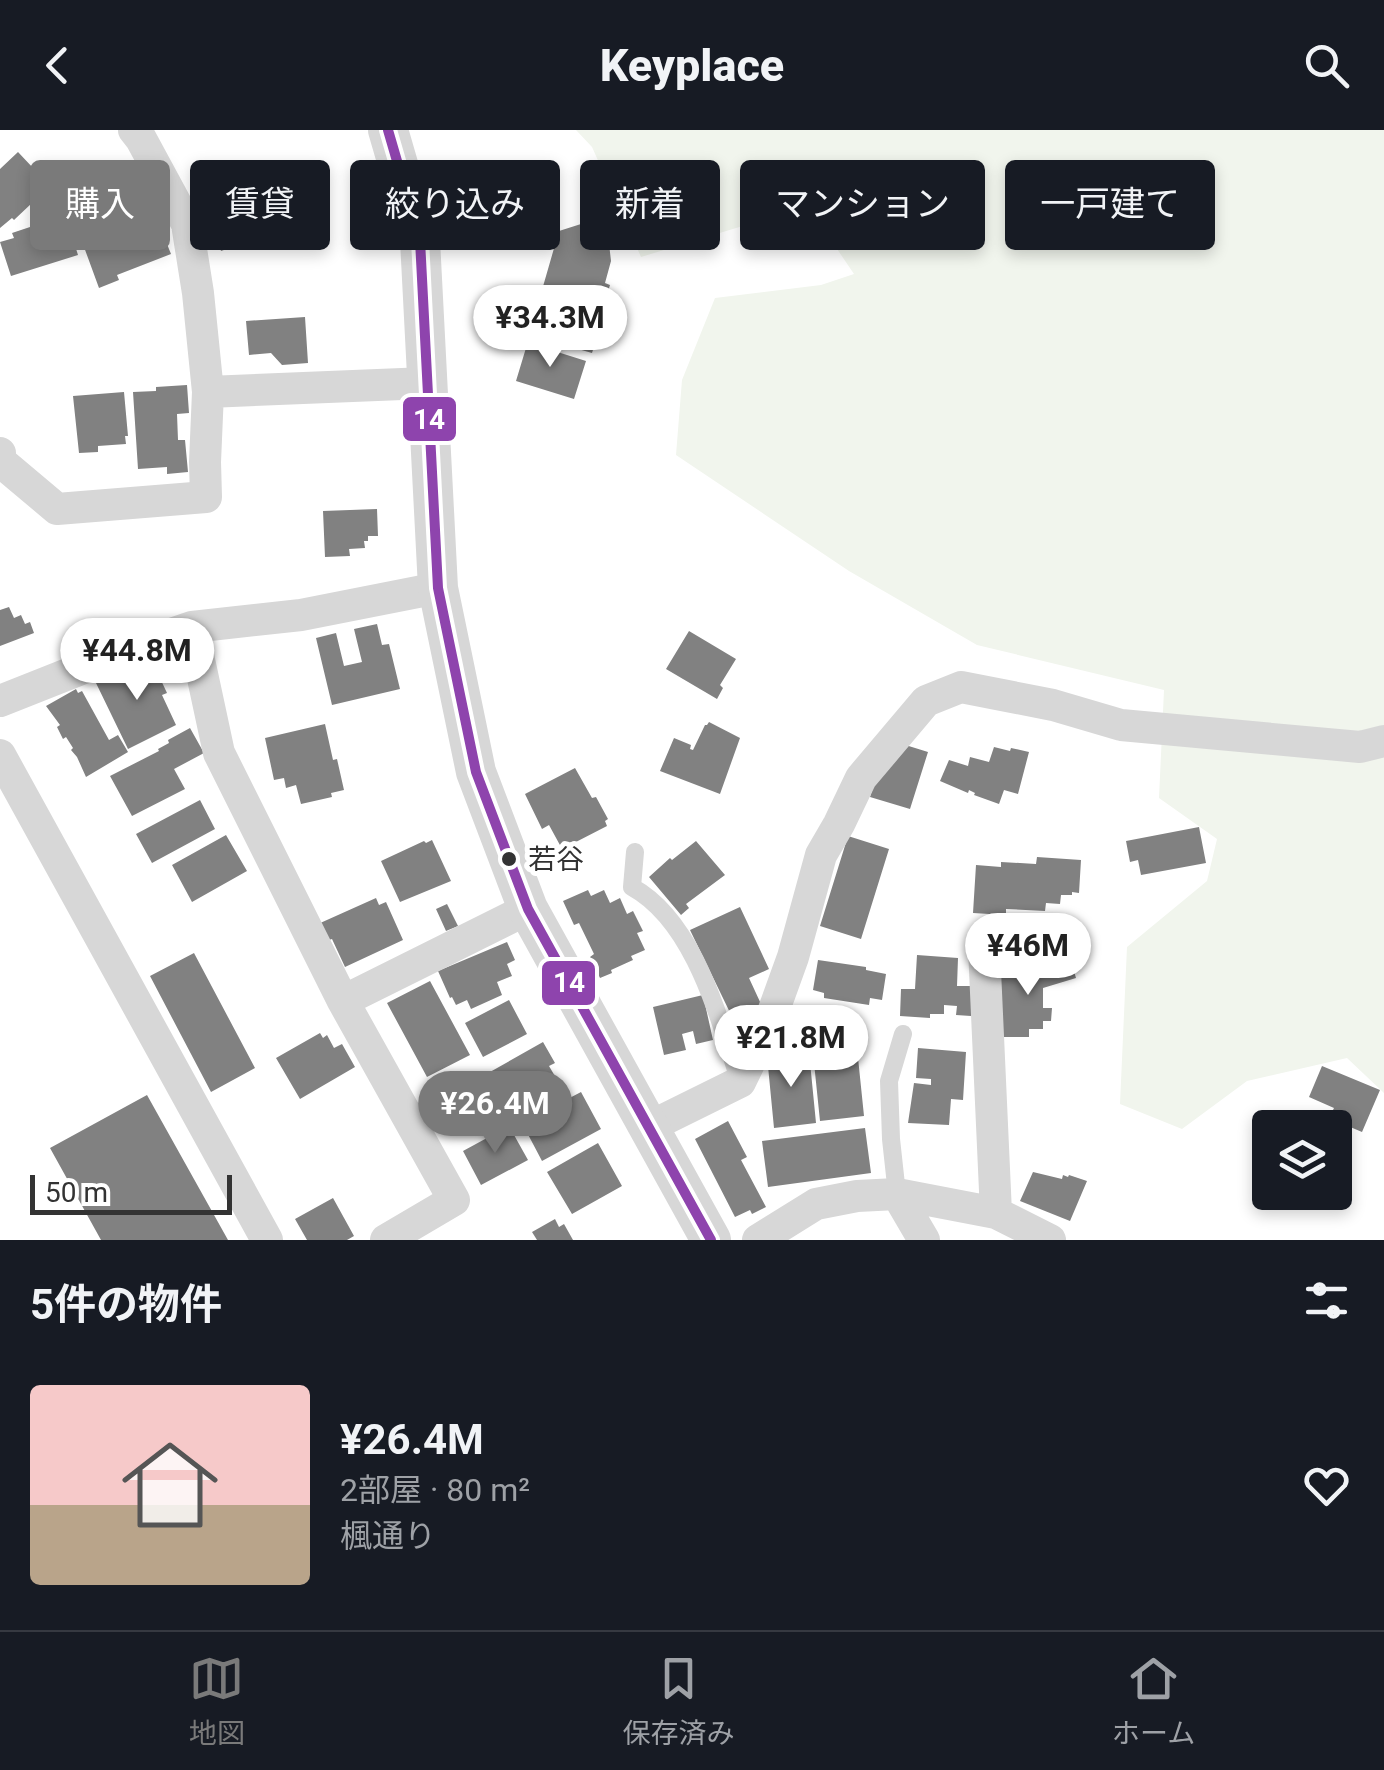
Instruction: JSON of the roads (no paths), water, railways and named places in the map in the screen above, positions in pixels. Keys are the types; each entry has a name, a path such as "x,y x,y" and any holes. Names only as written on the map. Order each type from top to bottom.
{"street":[{"path":"0,453 0,461 57,509 206,497 208,392 187,224 142,138 134,130"},
{"path":"388,130 420,240 438,588 476,772 528,910 711,1240"},
{"path":"208,392 427,383"},
{"path":"0,701 192,628 301,615 438,588"},
{"path":"192,628 219,753 343,1001 454,1200 386,1240"},
{"path":"649,1127 740,1082 771,1018 793,957 821,855 860,778 926,701 961,687 1053,705 1122,726 1360,746 1384,741"},
{"path":"0,755 268,1240"},
{"path":"343,1001 528,910"},
{"path":"990,933 984,948 996,1213"},
{"path":"897,1194 924,1240"},
{"path":"758,1240 816,1204 856,1196 897,1194 996,1213 1050,1240"}],"lane":[{"path":"635,852 632,887 648,896 682,934 712,1001 740,1082"},
{"path":"897,1194 889,1081 903,1034"}],"place":[{"name":"若谷","path":"509,859"}]}
